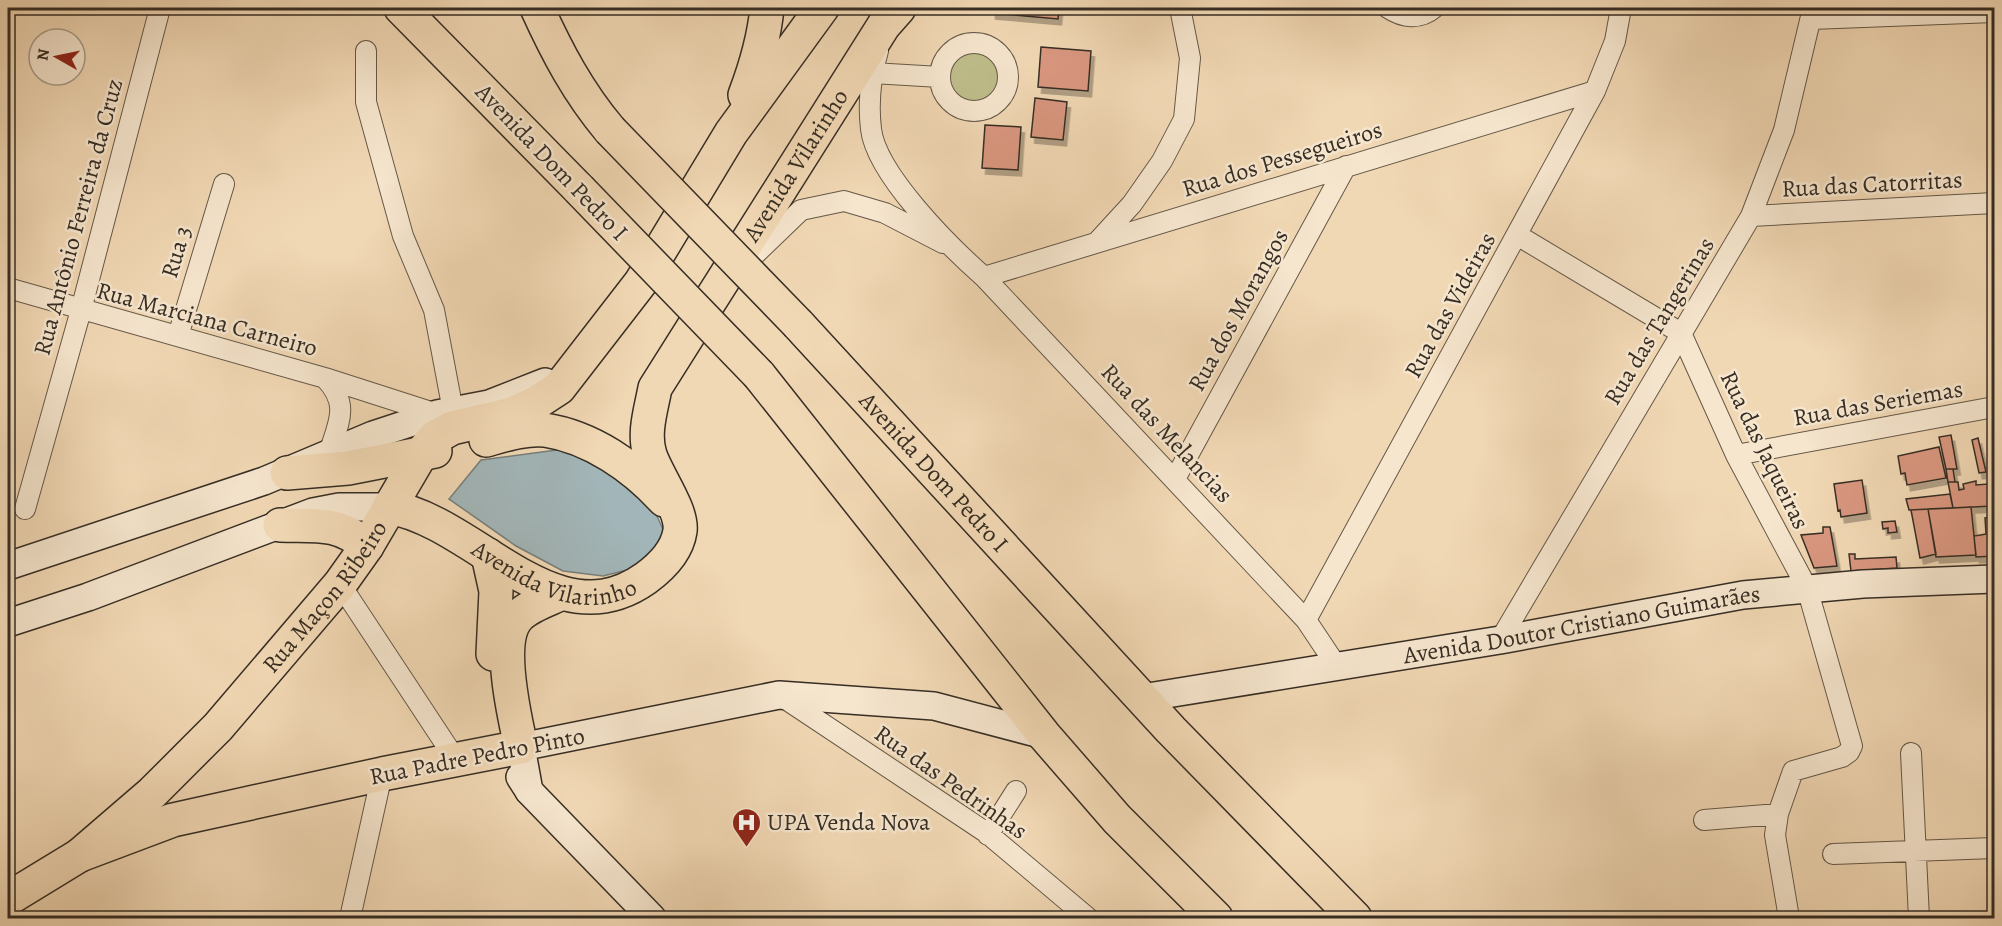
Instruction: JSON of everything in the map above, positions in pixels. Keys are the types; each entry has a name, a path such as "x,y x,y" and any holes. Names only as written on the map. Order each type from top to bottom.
{"highway":[{"name":"Avenida Dom Pedro I","path":"401,8 759,375 1044,735 1117,819 1216,918"},
{"name":"Avenida Dom Pedro I","path":"537,8 558,55 579,92 610,130 1160,704 1355,918"},
{"path":"558,8 558,55"},
{"path":"731,133 758,63 765,34 767,8"},
{"path":"576,366 641,282 731,133 822,8"},
{"name":"Avenida Vilarinho","path":"389,507 430,520 560,594 583,598 607,597 632,588 656,571 676,547 681,529 677,514 650,454 647,428 655,388 891,16"},
{"name":"Rua Maçon Ribeiro","path":"80,855 152,793 218,727 340,584 367,546 421,454 435,438 452,428 512,414 536,403 559,388 576,366"},
{"path":"287,473 348,468 520,432 545,430 582,442 612,456 641,476 677,514"},
{"path":"280,525 334,527 350,532 367,546"},
{"path":"488,555 496,591 494,674 512,749"},
{"path":"512,749 509,635 521,615 560,594"},
{"name":"Rua Padre Pedro Pinto","path":"8,899 80,855 173,820 382,774 512,749"},
{"path":"152,793 161,812 173,820"}],"main road":[{"path":"8,567 287,473 373,435 445,412 489,404 532,389 576,366"},
{"name":"Avenida Vilarinho","path":"8,623 88,597 313,512 339,507 389,507"},
{"name":"Avenida Doutor Cristiano Guimarães","path":"1160,704 1336,665 1500,640 1743,595 1807,588 1995,579"},
{"name":"Rua Padre Pedro Pinto","path":"964,713 995,704 1006,687"},
{"name":"Rua Padre Pedro Pinto","path":"512,749 779,695 934,706 1044,735"},
{"path":"512,749 529,791 652,918"}],"street":[{"name":"Rua Antônio Ferreira da Cruz","path":"25,509 81,310 160,8"},
{"path":"1098,241 1131,204 1162,161 1184,118 1190,58 1180,8"},
{"path":"1388,8 1408,17 1420,16 1434,8"},
{"name":"Rua das Videiras","path":"1306,620 1595,91 1615,41 1621,8"},
{"path":"1812,13 1995,12"},
{"name":"Rua das Tangerinas","path":"1500,640 1751,216 1784,130 1812,13"},
{"name":"Rua das Melancias","path":"891,16 872,73 871,130 886,168 948,245 984,277 1176,478 1306,620 1336,665"},
{"path":"366,51 366,102 403,236 434,310 445,412"},
{"path":"872,73 940,77"},
{"name":"Rua dos Pessegueiros","path":"984,277 1595,91"},
{"name":"Rua dos Morangos","path":"1176,478 1346,166"},
{"name":"Rua 3","path":"178,336 224,183"},
{"name":"Rua das Melancias","path":"717,291 801,210 844,201 885,213 948,245"},
{"name":"Rua das Catorritas","path":"1751,216 1995,203"},
{"path":"1517,235 1680,333"},
{"name":"Rua Marciana Carneiro","path":"8,288 445,412"},
{"name":"Rua das Jaqueiras","path":"1680,333 1736,455 1807,588 1852,746 1849,753 1842,757 1793,771 1778,814"},
{"name":"Rua Marciana Carneiro","path":"325,378 336,390 341,406 340,420 329,453"},
{"name":"Rua das Seriemas","path":"1736,455 1995,407"},
{"path":"340,584 456,760"},
{"name":"Rua das Pedrinhas","path":"779,695 988,835 1088,918"},
{"path":"1911,753 1919,918"},
{"path":"350,918 382,774"},
{"path":"988,835 1016,791"},
{"path":"1704,820 1778,814 1775,834 1790,918"},
{"path":"1833,854 1995,848"}],"shaded area":[{"path":"969,51 979,51 993,58 1000,77 993,96 979,103 969,103 959,99 952,92 948,82 948,72 952,62 959,55"},
{"path":"564,449 615,470 647,494 666,536 639,567 603,576 563,571 516,546 449,499 481,460"}],"building":[{"path":"992,8 1059,8 1058,19 992,13"},
{"path":"1041,47 1091,51 1088,91 1038,87"},
{"path":"1035,98 1067,102 1063,140 1031,137"},
{"path":"985,125 1021,127 1018,170 982,168"},
{"path":"1951,435 1957,469 1946,469 1939,437"},
{"path":"1978,438 1986,472 1979,473 1972,440"},
{"path":"1939,447 1946,478 1907,485 1905,473 1901,474 1898,456"},
{"path":"1946,469 1953,469 1955,482 1948,482"},
{"path":"1994,475 1994,504 1993,506 1988,481"},
{"path":"1862,480 1867,513 1841,517 1834,484"},
{"path":"1976,481 1976,485 1988,484 1993,506 1953,508 1948,482 1958,482 1959,490 1964,489 1963,484"},
{"path":"1950,494 1953,508 1909,510 1906,499"},
{"path":"1971,507 1976,555 1936,557 1928,509"},
{"path":"1928,509 1936,554 1920,558 1911,510"},
{"path":"1994,517 1994,556 1976,557 1974,536 1986,534 1985,518"},
{"path":"1895,521 1897,532 1888,533 1888,528 1883,529 1882,522"},
{"path":"1823,527 1830,527 1837,566 1814,568 1801,535 1823,533"},
{"path":"1849,554 1855,554 1855,559 1896,557 1897,568 1851,571"}],"place":[{"name":"UPA Venda Nova","path":"746,848"}]}
